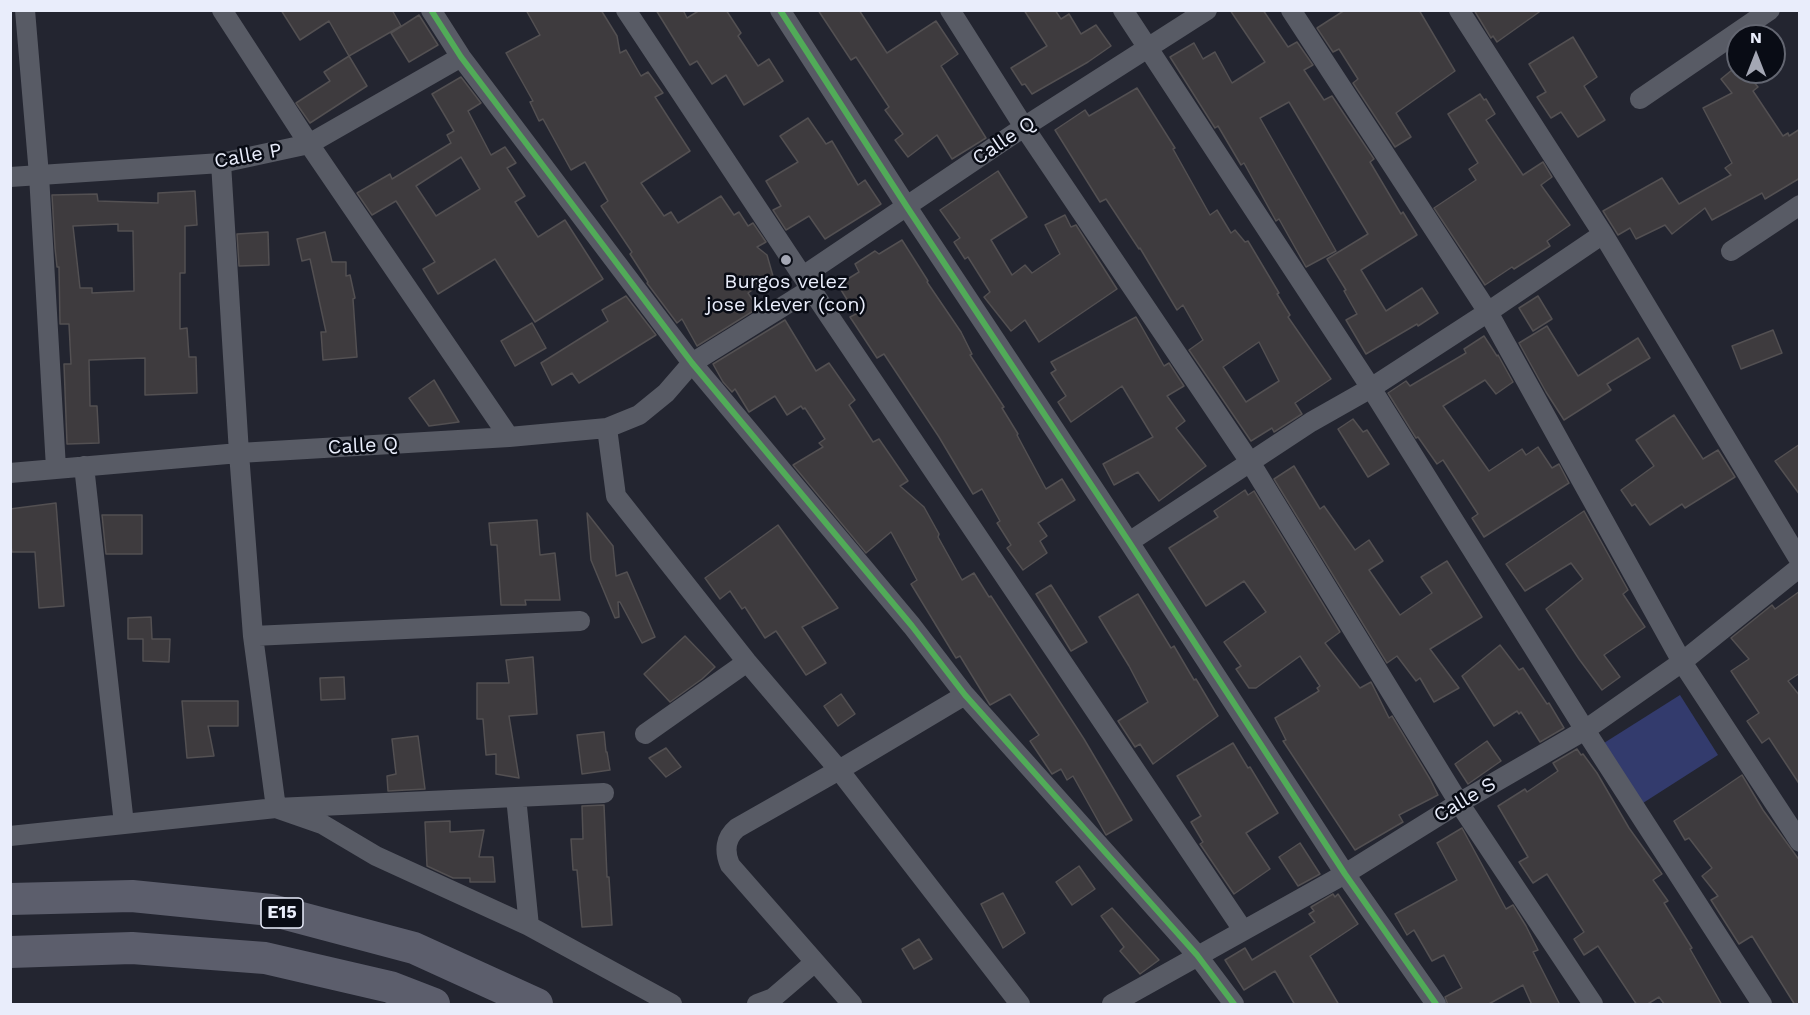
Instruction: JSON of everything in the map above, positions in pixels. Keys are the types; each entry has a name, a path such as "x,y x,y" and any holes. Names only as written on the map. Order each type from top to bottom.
{"highway":[{"name":"E15","path":"10,899 132,896 271,910 414,948 537,1005"},
{"path":"10,952 132,948 265,958 390,987 434,1005"}],"street":[{"path":"25,10 39,175 56,468"},
{"path":"222,10 309,144 509,437"},
{"path":"431,10 461,57 692,363 912,626 964,695 1197,955 1234,1005"},
{"path":"626,10 1243,930"},
{"path":"780,10 1345,874 1436,1005"},
{"path":"950,10 1024,128 1250,462 1459,803 1593,1005"},
{"path":"1123,10 1371,388 1585,730 1762,1005"},
{"name":"Calle Q","path":"10,472 239,453 509,437 607,428 639,415 666,393 692,363 807,282 907,207 1024,128 1207,10"},
{"path":"1291,10 1488,312 1682,662 1800,842"},
{"path":"1459,10 1603,234 1800,561"},
{"path":"1640,99 1770,10"},
{"name":"Calle P","path":"10,177 221,163 309,144 461,57"},
{"path":"221,163 253,636 276,808"},
{"path":"1731,251 1800,205"},
{"path":"1129,542 1311,422 1371,388 1488,312 1603,234"},
{"path":"607,428 616,496 747,662 839,770 1020,1005"},
{"path":"84,466 124,824"},
{"name":"Calle S","path":"1112,1005 1197,955 1345,874 1459,803 1585,730 1682,662 1800,567"},
{"path":"253,636 580,621"},
{"path":"645,734 747,662"},
{"path":"852,1005 730,865 725,854 730,833 964,695"},
{"path":"10,836 276,808 604,793"},
{"path":"516,797 529,926"},
{"path":"276,808 322,824 376,856 529,926 672,1005"},
{"path":"758,1005 773,998 815,962"}],"shaded area":[{"path":"1680,695 1718,755 1643,803 1604,743"}],"building":[{"path":"281,10 392,10 401,26 349,56 329,21 300,40"},
{"path":"526,10 601,10 617,36 620,53 626,50 641,76 648,72 663,93 655,97 690,151 641,183 664,216 671,212 678,223 721,196 734,215 739,212 748,226 753,223 766,242 757,247 767,255 773,276 748,293 758,308 697,346 682,319 677,323 647,283 630,254 632,252 601,206 608,201 585,162 571,170 543,119 539,121 530,102 533,101 506,53 540,35"},
{"path":"656,10 683,10 687,18 700,10 726,10 741,33 738,36 758,66 769,59 783,81 744,105 726,75 712,84 697,61 690,65"},
{"path":"818,10 859,10 887,53 936,21 958,54 941,66 986,138 952,159 937,135 908,157 895,140 903,134 885,110 889,107 856,57 851,60"},
{"path":"1024,10 1055,10 1061,19 1069,14 1081,34 1096,25 1111,46 1032,94 1025,84 1022,85 1011,68 1047,46"},
{"path":"1230,10 1263,10 1288,47 1297,42 1313,65 1304,70 1324,100 1332,96 1374,159 1370,162 1401,214 1403,212 1417,235 1361,270 1386,311 1422,288 1438,313 1366,354 1346,320 1357,314 1344,291 1346,290 1327,259 1368,234 1289,102 1260,118 1336,251 1306,267 1279,219 1276,221 1244,163 1241,165 1218,126 1215,128 1170,57 1194,43 1203,59 1215,52 1232,83 1265,62"},
{"path":"1345,10 1419,10 1455,71 1396,113 1411,137 1395,147 1353,83 1358,79 1339,49 1333,52 1317,28"},
{"path":"1474,10 1542,10 1497,42 1493,36 1491,38"},
{"path":"419,15 438,45 409,62 391,33"},
{"path":"1573,37 1597,77 1584,86 1605,120 1578,137 1561,112 1551,118 1537,97 1546,92 1529,64"},
{"path":"349,56 367,86 310,123 296,103 330,81 324,72"},
{"path":"1726,75 1726,84 1755,84 1758,87 1753,91 1783,136 1788,133 1789,136 1800,129 1800,178 1765,199 1762,193 1712,220 1705,208 1672,234 1665,225 1636,239 1630,228 1618,235 1603,211 1662,178 1679,204 1731,175 1725,168 1732,163 1703,108 1732,93 1721,79"},
{"path":"461,77 481,103 468,111 491,155 505,147 516,163 507,168 525,196 515,202 538,237 565,220 603,279 535,322 495,259 438,294 423,269 435,262 396,201 372,215 357,193 390,174 392,179 451,143 447,135 454,131 432,94","holes":["461,157 480,189 436,216 416,186"]},
{"path":"1137,88 1175,148 1173,149 1210,215 1217,210 1231,233 1235,230 1245,242 1248,241 1279,293 1277,294 1290,315 1288,317 1331,379 1295,403 1302,414 1274,432 1272,428 1251,441 1189,350 1203,340 1183,305 1177,310 1140,248 1106,199 1100,202 1055,130 1085,110 1089,116","holes":["1259,342 1279,381 1246,402 1223,367"]},
{"path":"1480,94 1495,114 1486,120 1523,175 1543,162 1552,177 1541,185 1570,225 1547,241 1550,246 1485,285 1434,208 1476,180 1469,169 1478,163 1448,114"},
{"path":"808,118 826,144 832,141 858,185 865,180 881,204 825,239 809,216 786,230 773,210 781,206 766,181 798,162 780,136"},
{"path":"998,171 1027,217 991,240 1012,275 1025,265 1032,273 1060,254 1045,225 1065,215 1071,227 1076,225 1117,289 1039,342 1025,320 1011,331 984,297 990,292 968,257 965,259 954,242 960,238 940,210"},
{"path":"195,191 197,225 185,226 185,273 180,273 180,329 187,328 189,357 196,357 197,393 145,395 145,358 89,360 90,406 97,406 99,443 67,444 64,364 71,364 69,324 60,324 59,267 57,267 55,248 52,195 97,194 98,201 158,203 158,193","holes":["118,224 118,231 133,231 134,291 92,293 92,288 80,288 73,226"]},
{"path":"268,232 269,265 239,266 237,234"},
{"path":"325,232 332,262 346,262 346,276 350,275 355,298 353,299 357,357 323,360 321,332 326,332 310,259 302,261 297,239"},
{"path":"902,240 961,332 972,354 970,355 1004,407 1002,408 1046,489 1062,479 1075,500 1038,523 1047,536 1040,541 1047,553 1023,570 1007,548 1011,545 997,523 1000,521 982,489 973,494 939,437 884,354 877,358 850,317 856,314 838,285 859,272 855,264 875,251 879,254"},
{"path":"626,296 656,335 579,383 572,373 552,385 541,363 608,321 602,310"},
{"path":"1538,296 1552,319 1533,331 1519,308"},
{"path":"1136,317 1164,366 1169,363 1184,386 1167,396 1185,421 1176,428 1206,466 1159,501 1138,472 1114,485 1103,464 1153,437 1122,386 1071,422 1058,402 1066,396 1051,373 1056,370 1051,362"},
{"path":"785,320 816,371 829,363 855,400 849,405 873,442 879,439 908,481 900,486 924,507 962,580 974,573 989,597 991,596 1084,739 1132,820 1106,835 1073,776 1067,780 1061,769 1052,774 1030,741 1039,735 1010,694 990,705 960,656 956,658 911,584 917,580 891,532 866,553 793,465 823,447 819,443 825,439 805,408 801,406 787,415 775,396 749,412 735,389 732,392 723,382 713,364"},
{"path":"532,323 546,348 515,366 501,341"},
{"path":"1547,326 1578,376 1638,338 1650,358 1607,384 1611,390 1564,420 1519,343"},
{"path":"1773,330 1782,353 1741,369 1732,346"},
{"path":"1484,336 1513,382 1496,394 1485,380 1443,406 1489,471 1522,449 1526,455 1538,447 1552,468 1559,464 1569,483 1484,537 1472,518 1478,514 1443,460 1437,464 1418,437 1416,438 1388,393 1406,381 1410,386 1466,353 1464,349"},
{"path":"434,380 459,422 429,426 409,398"},
{"path":"1674,415 1703,459 1718,450 1735,477 1685,508 1682,504 1650,525 1635,504 1632,506 1621,490 1654,466 1636,440"},
{"path":"1353,419 1363,432 1367,430 1389,464 1368,477 1338,429"},
{"path":"1800,444 1800,495 1775,461"},
{"path":"1294,466 1320,509 1324,506 1355,550 1369,540 1383,561 1369,570 1400,615 1432,593 1421,577 1447,561 1482,617 1430,649 1459,688 1434,702 1420,678 1416,681 1397,656 1387,663 1274,479"},
{"path":"1245,490 1248,495 1254,491 1340,632 1325,643 1360,688 1371,682 1389,718 1392,716 1438,795 1399,815 1403,822 1355,850 1283,741 1286,740 1275,718 1319,691 1317,688 1320,686 1300,656 1256,688 1249,688 1236,669 1241,666 1224,642 1266,612 1244,581 1206,606 1169,548 1218,517 1214,511"},
{"path":"56,503 64,606 39,608 35,552 12,552 10,509"},
{"path":"1584,511 1628,590 1623,594 1645,627 1604,655 1620,677 1602,690 1546,609 1583,579 1571,563 1525,591 1506,564"},
{"path":"587,513 613,546 616,576 627,572 655,637 642,643 620,602 618,602 619,617 615,618 591,560"},
{"path":"102,515 142,515 142,554 106,554"},
{"path":"537,520 540,555 555,553 560,600 525,600 526,605 501,605 497,545 491,545 489,523"},
{"path":"778,525 838,608 802,627 826,663 806,675 776,631 765,638 745,607 742,609 730,591 720,599 705,578"},
{"path":"1051,585 1087,642 1071,651 1036,594"},
{"path":"1800,591 1800,673 1788,681 1800,696 1800,785 1769,738 1762,743 1747,721 1759,713 1731,671 1749,659 1731,638 1772,605 1775,609"},
{"path":"1138,594 1171,648 1174,646 1218,716 1153,764 1140,744 1135,747 1118,721 1148,702 1099,617"},
{"path":"151,617 152,639 170,639 169,662 143,661 143,639 128,639 128,618"},
{"path":"685,636 715,667 670,702 644,674"},
{"path":"1500,645 1519,670 1523,668 1564,728 1540,742 1521,712 1519,714 1517,711 1494,726 1462,676"},
{"path":"533,657 537,714 509,716 519,778 496,774 496,754 486,755 483,719 477,719 477,683 509,683 506,660"},
{"path":"344,677 345,699 321,700 320,678"},
{"path":"841,694 855,714 838,726 824,706"},
{"path":"182,701 238,701 238,726 208,726 214,756 187,758"},
{"path":"604,732 610,770 582,774 577,735"},
{"path":"418,736 425,789 388,791 387,776 396,774 392,739"},
{"path":"1487,741 1501,761 1468,784 1455,764"},
{"path":"1233,743 1278,813 1246,833 1270,869 1234,894 1200,844 1203,842 1191,822 1201,816 1177,776"},
{"path":"666,748 681,767 666,777 649,758"},
{"path":"1577,749 1597,773 1629,828 1662,874 1653,880 1668,901 1664,903 1692,948 1690,949 1722,1005 1665,1005 1659,997 1646,1005 1637,1005 1598,946 1584,955 1574,939 1584,932 1547,874 1533,883 1519,862 1528,857 1498,806 1525,789 1527,792 1558,771 1553,763"},
{"path":"1742,775 1763,810 1800,861 1800,1005 1795,1005 1752,936 1739,944 1711,900 1718,896 1702,876 1712,868 1689,838 1685,840 1674,821"},
{"path":"604,805 612,925 582,927 577,870 573,870 571,839 583,839 582,806"},
{"path":"450,821 450,832 484,830 479,857 493,857 495,882 470,882 470,878 453,878 427,866 425,822"},
{"path":"1462,828 1506,909 1513,905 1526,926 1538,950 1533,952 1560,1005 1532,1005 1523,985 1487,1005 1448,1005 1445,997 1462,988 1444,955 1432,961 1414,930 1407,935 1395,914 1457,880 1437,843"},
{"path":"1300,843 1320,874 1298,886 1279,857"},
{"path":"1079,866 1095,889 1072,905 1056,882"},
{"path":"1003,893 1025,933 1003,948 981,904"},
{"path":"1333,894 1335,897 1338,894 1358,924 1310,956 1339,1005 1295,1005 1275,971 1244,990 1225,960 1245,948 1252,960 1315,922 1309,914 1314,911 1311,907"},
{"path":"1112,908 1159,960 1140,974 1120,951 1124,947 1101,916"},
{"path":"919,939 932,959 914,969 902,949"}],"cycle path":[{"path":"431,10 461,57 692,363 912,626 965,695 1197,955 1234,1004"},
{"path":"780,10 1345,874 1436,1004"}],"place":[{"name":"Burgos velez jose klever (con)","path":"786,260"}]}
